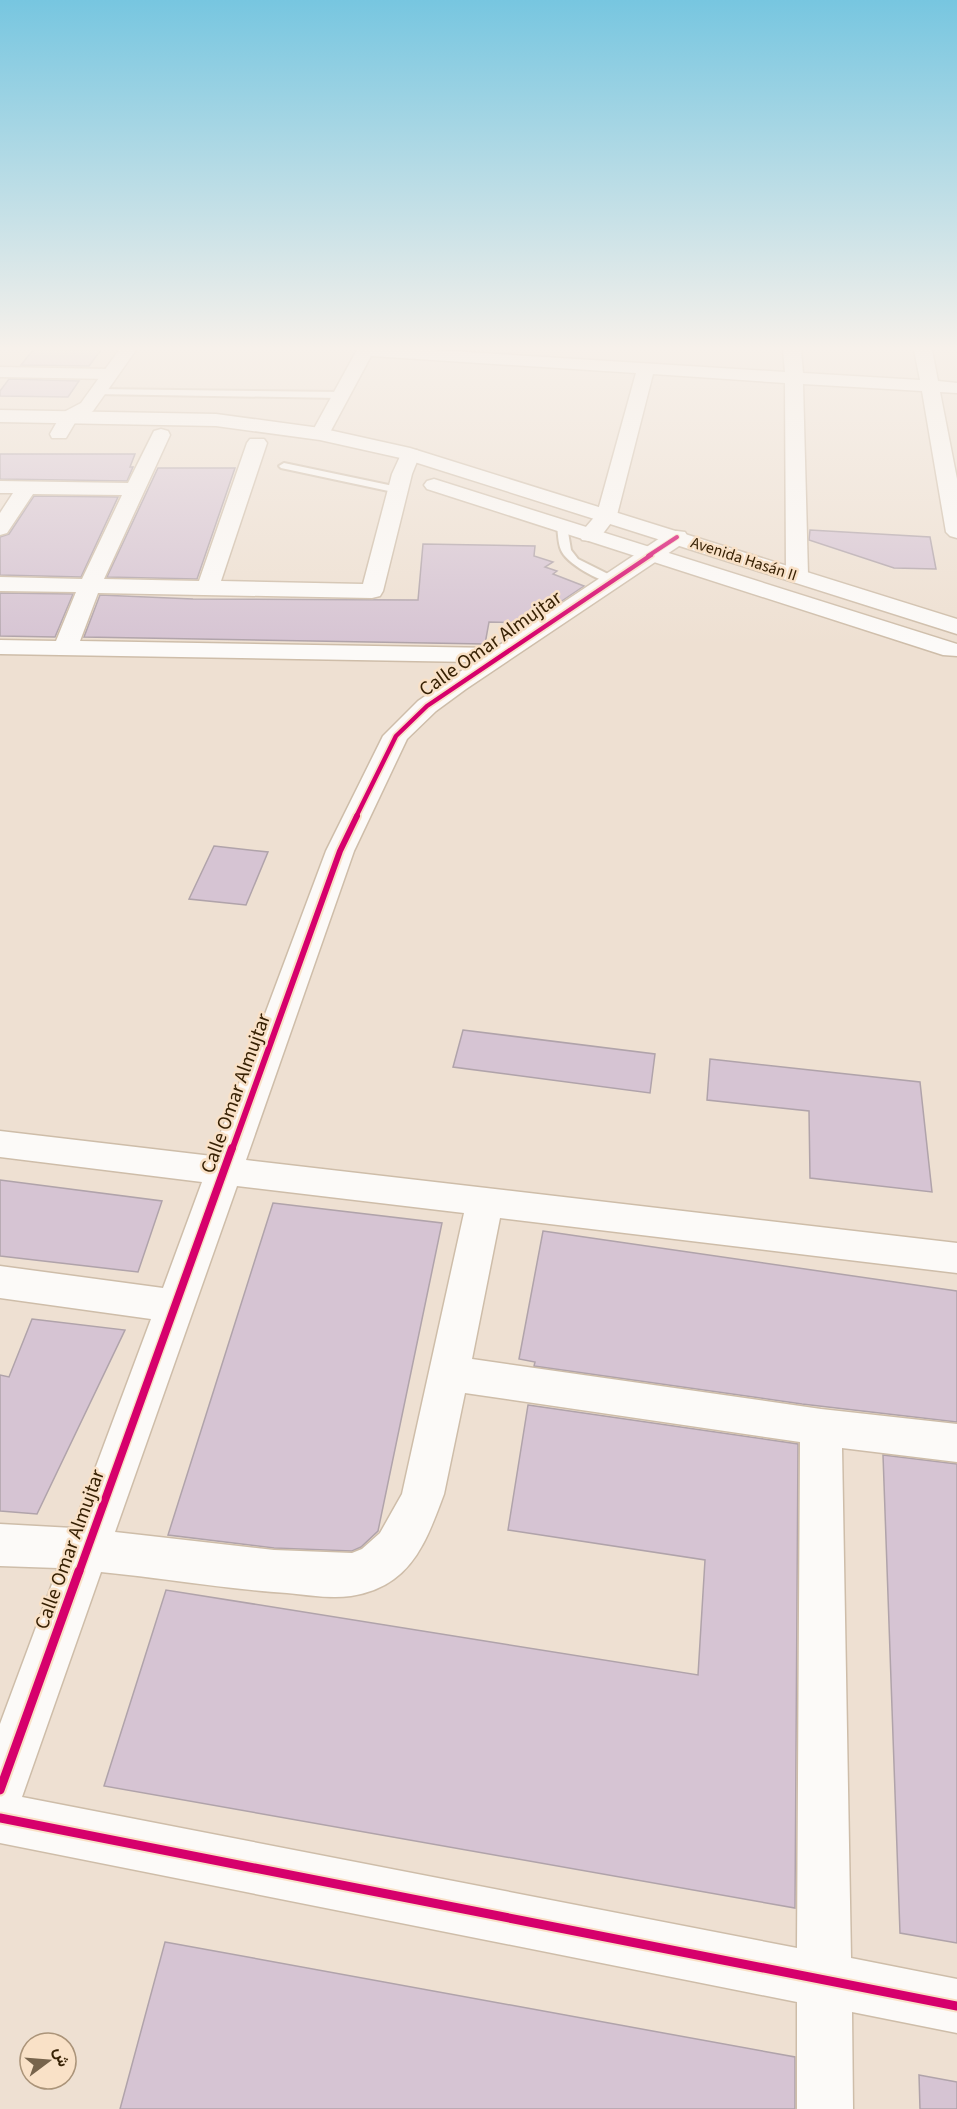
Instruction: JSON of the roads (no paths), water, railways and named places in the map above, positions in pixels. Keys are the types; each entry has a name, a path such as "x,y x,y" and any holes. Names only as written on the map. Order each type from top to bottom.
{"street":[{"path":"65,648 90,585 155,448"},
{"path":"208,587 256,448"},
{"name":"Avenida Hasán II","path":"278,448 562,526 955,646"},
{"name":"Avenida Hasán II","path":"385,448 410,454 607,515 957,627"},
{"path":"590,535 607,515 625,448"},
{"path":"796,448 797,575"},
{"path":"946,448 951,466 956,521"},
{"path":"0,584 372,591 400,482 410,454"},
{"path":"0,488 137,489"},
{"path":"0,529 26,488"},
{"name":"Calle Omar Almujtar","path":"0,1790 340,851 396,736 427,706 497,655 676,537"},
{"path":"0,647 497,655"},
{"path":"0,1144 957,1258"},
{"path":"0,1545 87,1550 267,1571 347,1576 367,1570 382,1562 403,1537 423,1494 485,1202"},
{"path":"0,1282 175,1306"},
{"path":"449,1373 820,1427 957,1443"},
{"path":"820,1427 825,2109"},
{"path":"0,1818 957,2006"}],"lane":[{"path":"284,466 400,482"},
{"path":"562,526 566,550 574,561 612,580"}]}
